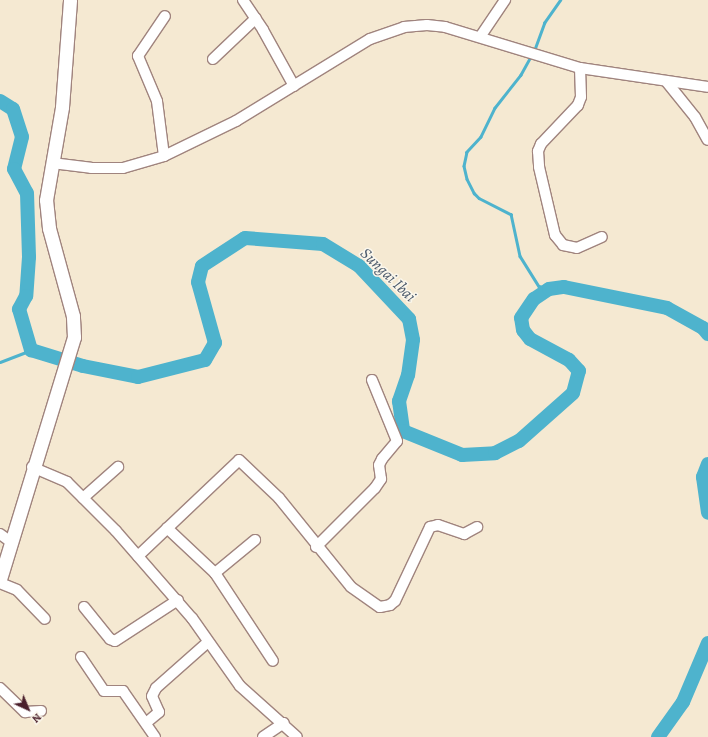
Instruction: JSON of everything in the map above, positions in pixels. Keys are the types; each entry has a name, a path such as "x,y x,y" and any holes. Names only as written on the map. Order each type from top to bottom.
{"main road":[{"path":"0,579 12,542 32,467 72,348 73,316 48,222 46,200 62,107 70,0"}],"street":[{"path":"243,0 256,18 294,86"},
{"path":"480,37 505,0"},
{"path":"164,156 157,101 138,56 165,16"},
{"path":"213,59 256,18"},
{"path":"52,163 91,168 123,168 164,156 236,121 360,45 394,29 436,26 480,37 547,60 580,68 708,86"},
{"path":"580,68 581,97 578,105 538,148 540,177 555,235 563,245 577,248 602,237"},
{"path":"666,81 695,117 708,140"},
{"path":"316,547 375,488 381,480 379,465 397,441 372,380"},
{"path":"138,556 239,460 279,498 316,547 351,587 368,600 384,607 395,601 430,527 438,525 464,534 477,527"},
{"path":"32,467 67,482 83,498 178,600 240,686 284,723 297,737"},
{"path":"83,498 118,467"},
{"path":"167,528 215,573 273,662"},
{"path":"0,534 12,542"},
{"path":"215,573 255,540"},
{"path":"0,583 17,590 45,619"},
{"path":"84,607 112,641 115,641 178,600"},
{"path":"146,723 160,712 152,696 156,688 208,642"},
{"path":"81,657 104,691 123,691 155,737"},
{"path":"0,688 25,712 41,711"},
{"path":"263,737 284,723"}],"waterway":[{"path":"534,51 544,23 560,0"},
{"path":"532,55 521,75 495,108 481,137 467,152 464,166 467,179 474,193 479,198 511,214 520,256 539,286 549,289"},
{"name":"Sungai Ibai","path":"0,101 13,109 22,137 14,169 27,193 29,257 26,296 19,309 31,350 83,366 138,377 205,360 215,343 198,282 202,266 245,238 323,244 359,266 409,319 413,340 408,375 399,401 403,431 462,455 495,453 519,441 573,393 579,371 569,360 530,339 523,330 521,318 534,299 549,289 564,287 667,308 703,328 708,334"},
{"path":"0,362 31,350"},
{"name":"Sungai Ibai","path":"708,464 703,477 708,513"},
{"name":"Sungai Ibai","path":"658,737 683,702 708,643"}]}
